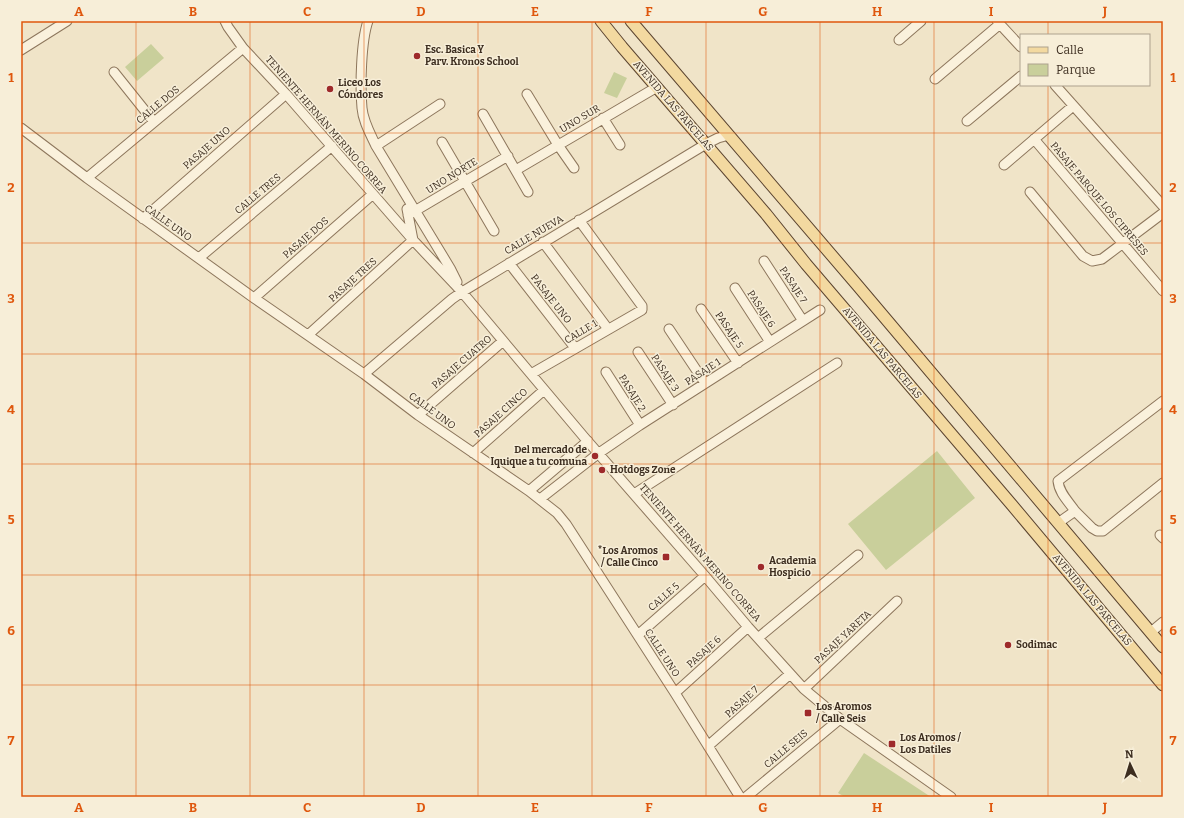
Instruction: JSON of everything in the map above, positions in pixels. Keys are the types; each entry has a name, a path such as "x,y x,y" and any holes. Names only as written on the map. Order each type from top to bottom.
{"main road":[{"name":"AVENIDA LAS PARCELAS","path":"601,21 1163,686"},
{"path":"631,21 1163,647"}],"street":[{"path":"21,50 67,21"},
{"name":"TENIENTE HERNÁN MERINO CORREA","path":"226,21 243,48 286,94 413,240 462,292 544,390 748,627 804,689 840,719 951,797"},
{"name":"TENIENTE HERNÁN MERINO CORREA","path":"368,21 363,42 362,108 366,126 376,146 404,192 412,213 450,268 462,292"},
{"path":"899,40 921,21"},
{"path":"935,79 999,23 1020,46"},
{"name":"CALLE DOS","path":"87,178 243,48"},
{"path":"114,72 154,122"},
{"path":"967,121 1020,77"},
{"path":"1056,86 1163,206"},
{"name":"UNO SUR","path":"516,170 657,87"},
{"name":"PASAJE UNO","path":"143,219 286,94"},
{"path":"527,94 574,168"},
{"path":"376,146 440,104"},
{"path":"1004,165 1073,106"},
{"path":"483,114 528,192"},
{"path":"603,118 620,145"},
{"name":"CALLE UNO","path":"21,128 143,219 364,374 418,415 529,491 557,513 566,524 638,635 740,797"},
{"name":"CALLE NUEVA","path":"364,374 462,292 706,144 718,138 729,135"},
{"name":"PASAJE PARQUE LOS CIPRESES","path":"1034,139 1163,291"},
{"path":"442,142 494,231"},
{"name":"CALLE TRES","path":"199,258 332,146"},
{"name":"UNO NORTE","path":"412,213 465,180 508,156"},
{"path":"1030,192 1086,258 1092,260 1102,259 1163,213"},
{"name":"PASAJE DOS","path":"254,298 373,194"},
{"name":"TENIENTE HERNÁN MERINO CORREA","path":"412,213 413,240"},
{"name":"CALLE 1","path":"531,374 642,310 642,306 579,220"},
{"name":"PASAJE TRES","path":"308,335 413,240"},
{"path":"543,242 608,329"},
{"name":"PASAJE 7","path":"764,261 803,321"},
{"name":"PASAJE UNO","path":"509,263 575,348"},
{"name":"PASAJE 6","path":"735,288 770,342"},
{"name":"PASAJE 5","path":"701,309 738,363"},
{"name":"PASAJE 1","path":"540,500 599,453 640,425 820,310"},
{"path":"669,329 705,383"},
{"name":"PASAJE CUATRO","path":"418,415 503,341"},
{"name":"PASAJE 3","path":"638,352 672,405"},
{"path":"634,494 837,363"},
{"name":"PASAJE 2","path":"606,372 640,425"},
{"name":"PASAJE CINCO","path":"473,453 544,390"},
{"path":"1163,401 1058,481 1058,487 1075,511 1097,532 1103,531 1163,483"},
{"path":"529,491 588,441"},
{"path":"1058,523 1075,511"},
{"path":"758,638 858,555"},
{"name":"CALLE 5","path":"638,635 705,576"},
{"name":"PASAJE YARETA","path":"804,689 897,601"},
{"path":"1151,632 1163,622"},
{"name":"PASAJE 6","path":"675,693 748,627"},
{"name":"PASAJE 7","path":"708,746 790,674"},
{"name":"CALLE SEIS","path":"746,797 840,719"}],"green space":[{"path":"151,44 164,58 137,81 125,67"},
{"path":"614,72 627,78 617,98 604,93"},
{"path":"937,451 975,498 886,570 848,524"},
{"path":"864,753 931,797 845,797 838,793"}],"place":[{"name":"Esc. Basica Y Parv. Kronos School","path":"417,56"},
{"name":"Liceo Los Cóndores","path":"330,89"},
{"name":"Del mercado de Iquique a tu comuna","path":"595,456"},
{"name":"Hotdogs Zone","path":"602,470"},
{"name":"*Los Aromos / Calle Cinco","path":"666,557"},
{"name":"Academia Hospicio","path":"761,567"},
{"name":"Sodimac","path":"1008,645"},
{"name":"Los Aromos / Calle Seis","path":"808,713"},
{"name":"Los Aromos / Los Datiles","path":"892,744"}]}
